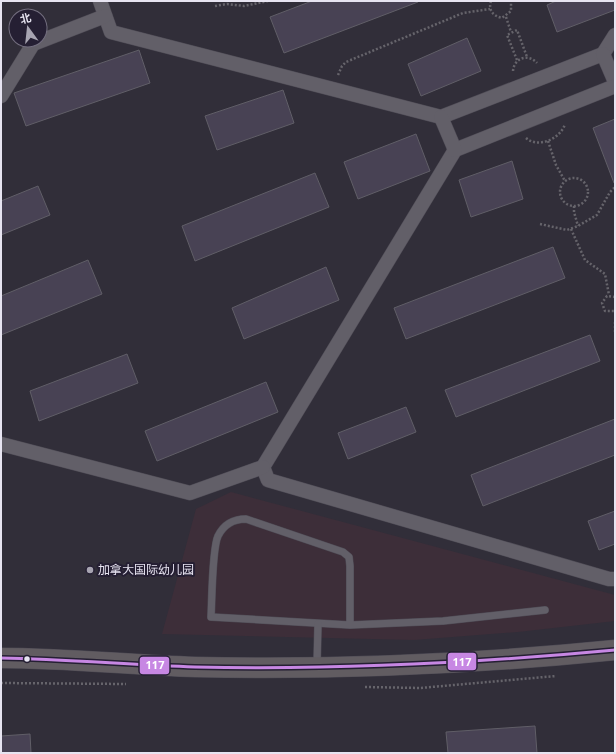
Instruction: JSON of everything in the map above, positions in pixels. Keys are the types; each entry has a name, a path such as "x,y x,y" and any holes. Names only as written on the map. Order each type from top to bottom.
{"street":[{"path":"100,1 111,32 441,117 603,54 615,35"},
{"path":"1,96 33,44 105,16"},
{"path":"603,54 615,82"},
{"path":"1,444 190,493 263,467 455,150 615,86"},
{"path":"441,117 455,150"},
{"path":"263,467 268,480 609,579 615,579"},
{"path":"1,658 195,666 317,668 390,667 527,658 615,650"}],"lane":[{"path":"350,625 350,566 349,557 343,552 246,519 237,519 229,523 218,536 216,543 211,617 350,625 443,621 545,610"},
{"path":"317,668 318,624"}],"path":[{"path":"215,6 227,4 244,6 268,1"},
{"path":"491,1 490,9 494,15 502,18 511,11 511,1"},
{"path":"334,90 339,71 346,62 463,13 490,9"},
{"path":"506,16 511,32"},
{"path":"517,60 508,35 517,30 527,57"},
{"path":"548,141 556,165 565,181"},
{"path":"578,179 583,182 588,192 585,201 574,206 568,204 562,198 561,187 565,181 578,179"},
{"path":"540,224 563,230 578,226 597,215 610,192 615,187"},
{"path":"574,206 578,226"},
{"path":"571,229 585,260 605,274 610,296"},
{"path":"615,297 610,296 604,298 602,306 608,312 615,312"},
{"path":"615,322 615,332"}],"shaded area":[{"path":"231,492 615,595 615,621 518,632 414,640 162,634 196,509"}],"building":[{"path":"312,1 418,2 284,53 270,17"},
{"path":"556,1 615,1 615,10 557,32 547,5"},
{"path":"467,38 481,71 421,96 408,64"},
{"path":"139,50 150,83 26,126 14,93"},
{"path":"283,90 294,123 217,150 205,116"},
{"path":"615,119 615,183 614,183 593,128"},
{"path":"416,134 430,171 358,199 344,162"},
{"path":"512,161 523,199 471,217 459,180"},
{"path":"315,173 329,207 195,261 182,226"},
{"path":"38,186 50,215 1,235 1,201"},
{"path":"553,247 565,278 406,339 394,308"},
{"path":"88,260 102,294 1,335 1,296"},
{"path":"326,267 339,300 244,339 232,308"},
{"path":"590,335 600,361 456,417 445,390"},
{"path":"127,354 138,383 39,421 30,391"},
{"path":"266,382 278,412 157,461 145,431"},
{"path":"406,407 416,432 348,459 338,433"},
{"path":"615,419 615,455 483,506 471,475"},
{"path":"615,511 615,544 599,550 588,521"},
{"path":"535,726 537,753 448,753 446,732"},
{"path":"30,734 31,753 1,753 1,736"}],"transit line":[{"name":"117","path":"1,658 248,668 458,662 615,650"}],"place":[{"name":"加拿大国际幼儿园","path":"90,570"}]}
